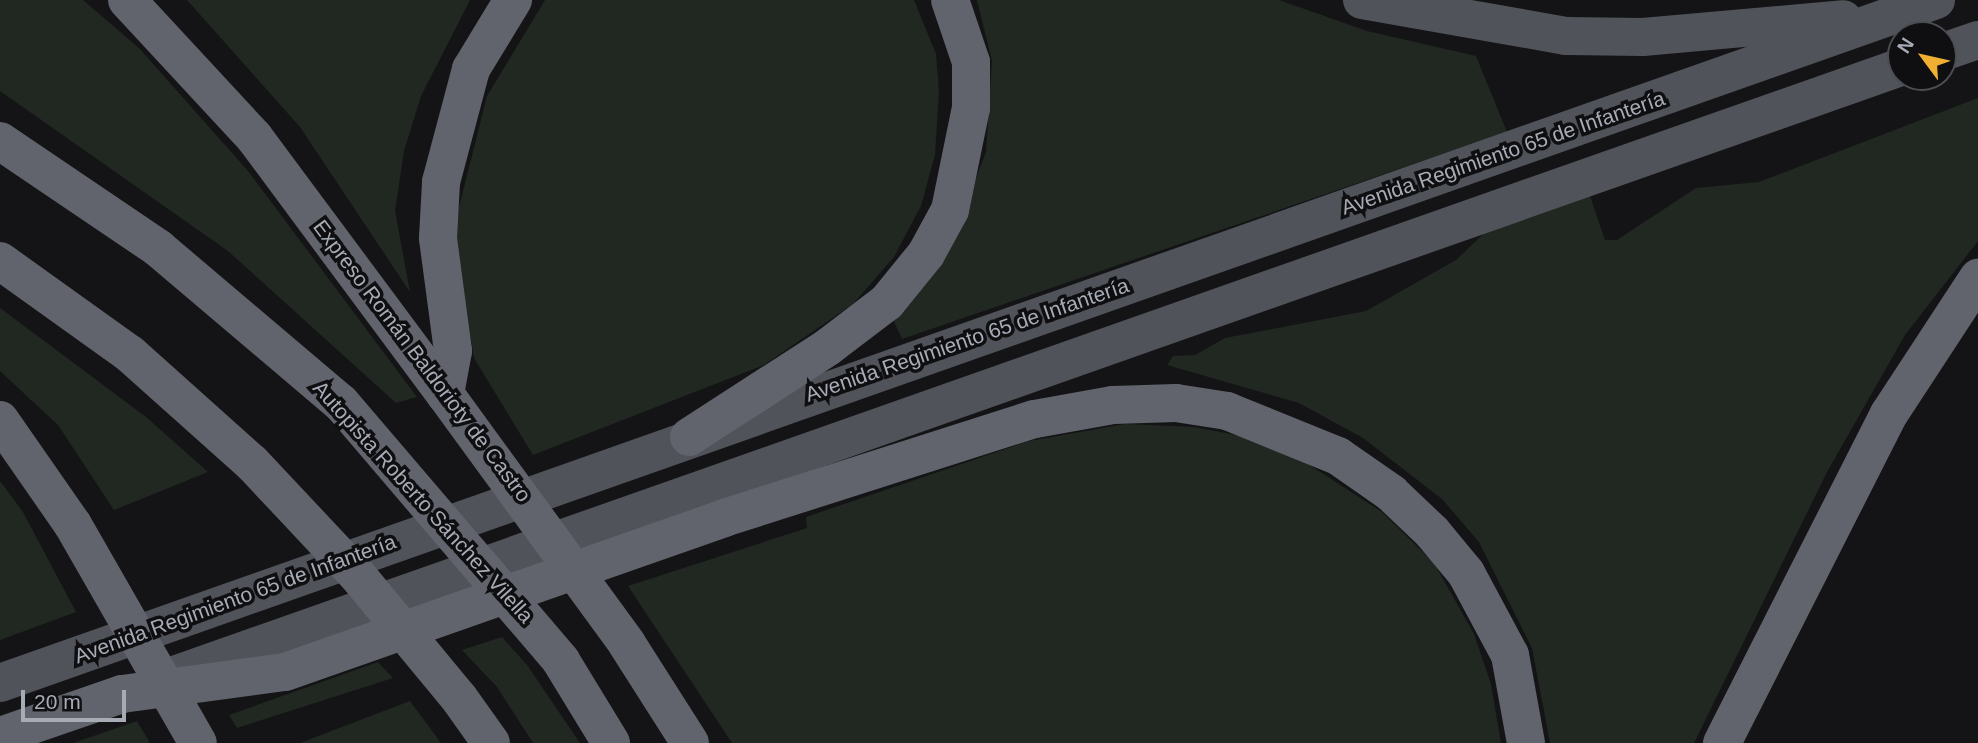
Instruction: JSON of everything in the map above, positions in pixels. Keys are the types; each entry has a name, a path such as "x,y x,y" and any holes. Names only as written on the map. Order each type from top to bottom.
{"highway":[{"name":"Expreso Román Baldorioty de Castro","path":"127,0 254,137 627,644 690,743"},
{"path":"445,394 453,351 438,238 441,182 471,69 513,0"},
{"path":"689,437 828,347 887,302 926,254 950,210 971,108 971,62 950,0"},
{"name":"Autopista Roberto Sánchez Vilella","path":"0,141 158,248 341,403 561,661 611,743"},
{"path":"0,261 130,354 252,463 358,576 459,698 491,743"},
{"path":"1722,743 1766,650 1889,414 1978,278"},
{"path":"0,736 122,694 285,671 724,518 1035,419 1112,405 1175,403 1227,411 1338,456 1391,493 1432,532 1466,573 1510,655 1526,743"},
{"path":"0,420 73,525 198,743"},
{"path":"1743,743 1766,650"}],"main road":[{"path":"1362,0 1566,36 1643,37 1897,15"},
{"name":"Avenida Regimiento 65 de Infantería","path":"0,683 689,437 1936,0"},
{"path":"1957,47 1978,40"},
{"path":"122,694 1887,72"}],"shaded area":[{"path":"0,0 83,0 139,48 248,171 417,397 396,403 228,251 0,91"},
{"path":"187,0 470,0 421,96 404,151 395,211 410,292 300,127"},
{"path":"545,0 914,0 936,54 939,92 935,155 921,206 894,257 853,304 764,365 533,455 474,358 457,261 457,215 487,96"},
{"path":"977,0 1279,0 1367,31 1476,56 1507,132 902,339 890,313 956,229 986,152 992,61"},
{"path":"1978,98 1978,241 1905,335 1827,472 1694,743 1550,743 1532,648 1479,542 1442,499 1363,438 1299,403 1167,365 1173,356 1195,355 1225,338 1366,311 1456,260 1494,224 1590,196 1605,240 1617,240 1696,188 1759,182"},
{"path":"0,308 146,417 208,472 114,510 58,425 0,371"},
{"path":"1125,424 1194,427 1246,437 1308,464 1382,512 1434,563 1474,634 1491,684 1501,743 732,743 628,586 807,528 806,517 1029,441"},
{"path":"0,481 23,512 76,612 0,640"},
{"path":"502,637 527,665 580,743 533,743 497,687 462,650"},
{"path":"378,662 393,678 237,728 229,715"},
{"path":"410,701 441,743 300,743"},
{"path":"137,721 150,743 73,743"}]}
